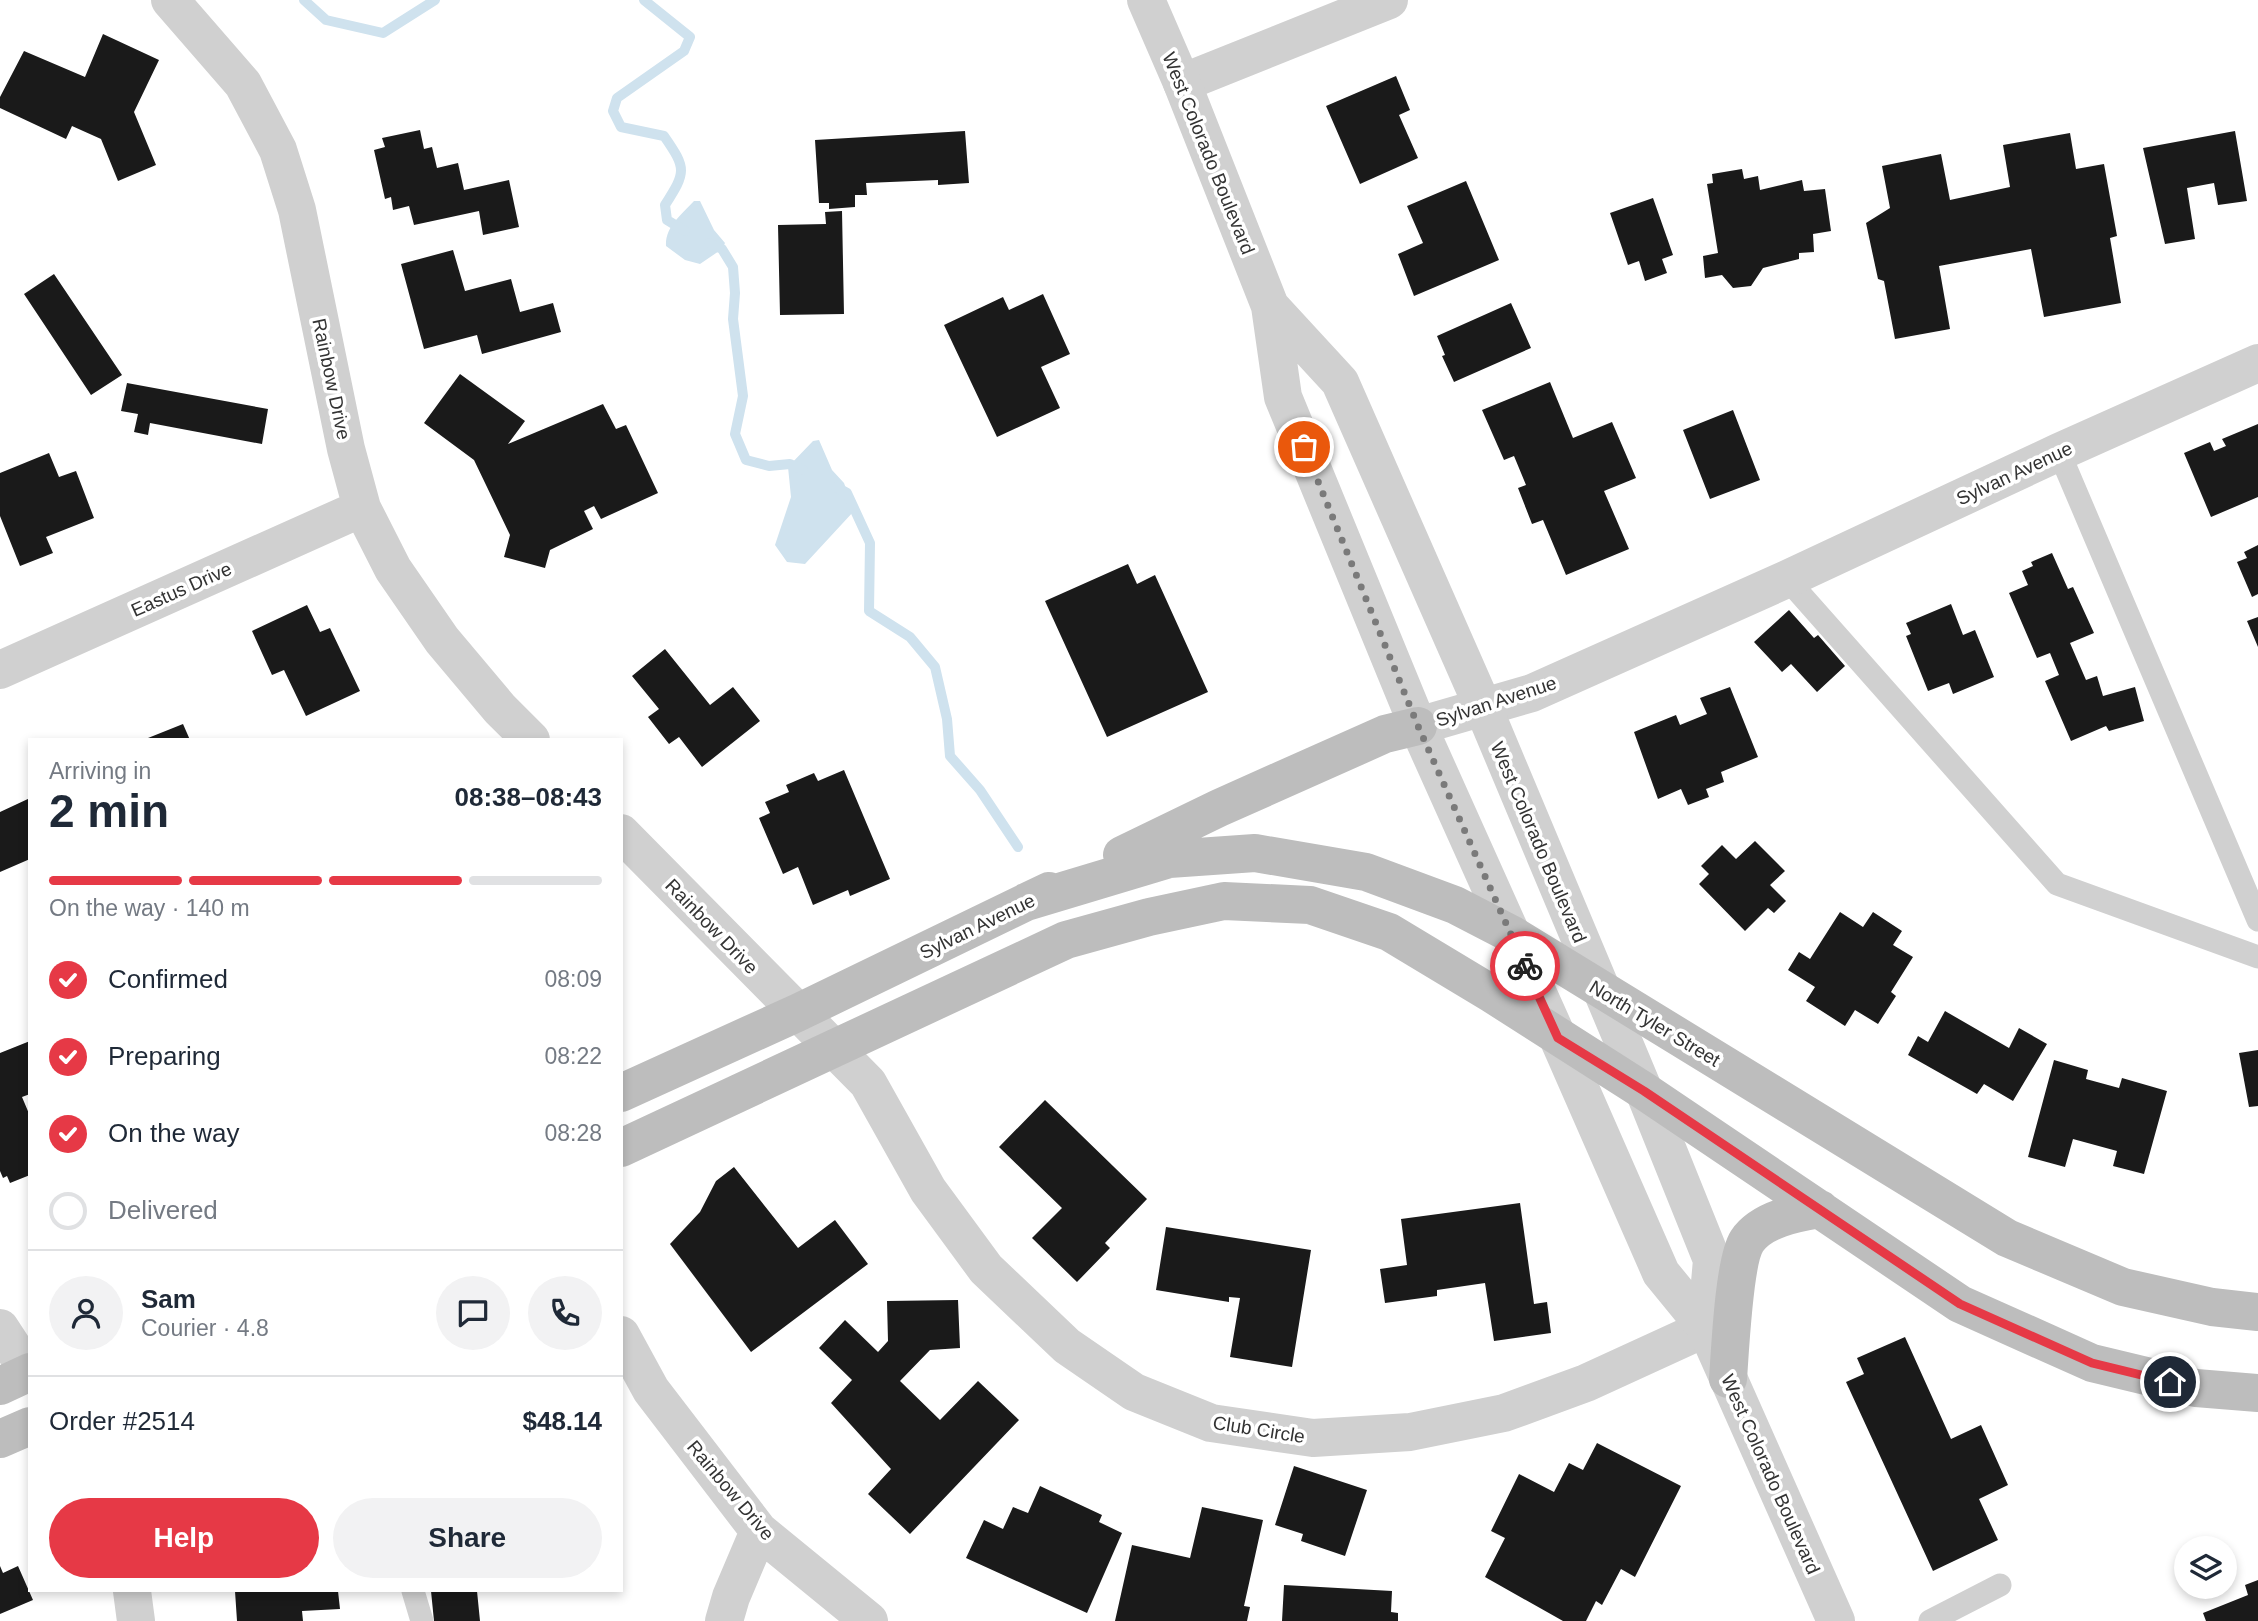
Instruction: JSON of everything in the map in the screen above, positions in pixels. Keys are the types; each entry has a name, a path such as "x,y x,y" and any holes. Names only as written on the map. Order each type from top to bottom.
{"main road":[{"name":"Sylvan Avenue","path":"623,1092 797,1013 1219,808 1385,734 1418,726"},
{"name":"North Tyler Street","path":"1026,902 1168,859 1255,853 1366,872 1455,905 1511,934 2007,1238 2123,1287 2212,1307 2258,1312"},
{"path":"623,1147 1066,940 1149,917 1224,901 1310,905 1389,932 1492,994 1644,1091 1960,1304 2092,1363 2196,1388 2258,1393"},
{"path":"1728,1380 1732,1320 1746,1241 1763,1225 1796,1213 1819,1209"},
{"path":"0,1439 28,1427"}],"street":[{"name":"Rainbow Drive","path":"170,0 243,84 278,150 297,210 346,449 362,509 393,569 442,640 500,709 529,738"},
{"name":"West Colorado Boulevard","path":"1146,0 1182,83 1270,306 1283,397 1418,726 1661,1273 1706,1328 1836,1621"},
{"path":"1182,83 1389,0"},
{"name":"West Colorado Boulevard","path":"1270,306 1340,382 1482,707 1712,1259 1706,1328"},
{"name":"Sylvan Avenue","path":"1418,726 1532,693 2258,363"},
{"name":"Eastus Drive","path":"0,670 362,509"},
{"name":"Rainbow Drive","path":"623,835 833,1048"},
{"name":"Club Circle","path":"833,1048 868,1083 928,1190 986,1269 1067,1346 1134,1392 1211,1423 1313,1438 1410,1432 1504,1413 1586,1383 1706,1328"},
{"path":"0,1328 22,1376"},
{"name":"Rainbow Drive","path":"623,1339 651,1390 760,1531 869,1621"},
{"path":"724,1621 760,1531"},
{"path":"132,1592 136,1621"}],"lane":[{"path":"2059,452 2258,920"},
{"path":"1787,579 2057,884 2258,957"},
{"path":"1930,1621 2000,1585"},
{"path":"413,1592 422,1621"}],"water":[{"path":"694,201 700,201 714,230 725,243 722,249 700,264 685,260 666,246 671,227"},
{"path":"819,440 832,470 844,483 854,511 805,564 787,562 775,545 791,497 788,467 813,441"}],"building":[{"path":"103,34 159,60 134,112 156,165 118,181 101,139 72,126 66,139 0,108 0,97 24,51 85,77"},
{"path":"1396,76 1410,110 1399,115 1418,158 1360,184 1326,106"},
{"path":"420,130 424,149 432,147 437,168 458,163 464,190 509,180 519,227 483,235 479,211 414,225 409,206 393,210 391,197 385,199 374,150 385,147 382,138"},
{"path":"965,131 969,183 938,185 938,180 866,183 867,195 855,195 855,207 829,209 829,203 819,203 815,140"},
{"path":"2235,131 2247,201 2218,205 2214,183 2187,188 2195,239 2165,244 2143,148"},
{"path":"2070,133 2076,169 2104,164 2117,236 2110,238 2121,303 2044,317 2031,249 1939,266 1950,329 1895,339 1884,281 1878,279 1866,223 1890,208 1882,166 1941,154 1950,200 2010,187 2003,145"},
{"path":"1742,169 1744,179 1758,176 1760,190 1802,180 1804,191 1825,189 1831,231 1813,234 1814,252 1799,253 1799,259 1763,268 1751,286 1733,288 1722,275 1705,278 1703,256 1718,253 1707,184 1713,183 1712,174"},
{"path":"1466,181 1499,260 1414,296 1398,254 1423,243 1407,206"},
{"path":"1653,198 1673,255 1662,259 1667,273 1645,281 1639,261 1628,265 1610,213"},
{"path":"842,211 844,314 780,315 778,225 826,224 825,212"},
{"path":"453,250 465,291 511,279 520,312 553,303 561,332 482,354 477,335 424,349 401,264"},
{"path":"54,274 122,375 91,395 24,294"},
{"path":"1043,294 1070,354 1041,367 1060,408 997,437 944,325 1003,297 1009,310"},
{"path":"1511,303 1531,348 1454,382 1442,356 1445,355 1437,336"},
{"path":"460,374 525,421 508,444 603,404 616,429 626,425 658,493 601,519 594,506 584,511 593,529 550,550 545,568 504,557 510,535 474,460 424,423"},
{"path":"1550,382 1573,438 1612,422 1636,478 1604,491 1629,549 1566,575 1543,520 1532,524 1518,488 1526,485 1514,456 1504,460 1482,410"},
{"path":"127,383 268,409 262,444 150,423 148,435 134,432 138,414 121,411"},
{"path":"1733,410 1760,480 1710,499 1683,430"},
{"path":"2258,424 2258,497 2211,517 2184,453 2210,442 2214,451 2226,446 2222,439"},
{"path":"49,453 59,477 76,471 94,518 46,537 53,553 20,566 0,516 0,473"},
{"path":"2258,545 2258,594 2252,597 2237,562 2247,558 2244,552"},
{"path":"2052,553 2068,589 2073,587 2094,633 2070,643 2086,680 2097,676 2103,696 2135,687 2144,721 2109,731 2106,726 2071,741 2045,681 2059,675 2050,653 2037,658 2009,593 2028,585 2022,571 2033,566 2031,562"},
{"path":"1128,564 1137,584 1155,575 1208,692 1107,737 1045,601"},
{"path":"1951,604 1963,635 1975,630 1994,677 1953,694 1949,683 1928,691 1906,636 1911,634 1906,623"},
{"path":"307,605 320,632 330,628 360,691 306,716 284,670 272,675 252,631"},
{"path":"1789,610 1814,638 1818,635 1845,666 1817,692 1791,664 1782,672 1754,642"},
{"path":"2258,617 2258,647 2247,621"},
{"path":"665,649 710,705 733,687 760,721 702,767 679,737 669,744 648,717 659,709 632,676"},
{"path":"1730,687 1758,757 1721,772 1724,782 1706,789 1709,797 1688,805 1681,789 1658,799 1634,732 1676,715 1680,725 1707,714 1700,698"},
{"path":"183,724 189,738 148,738"},
{"path":"844,770 890,879 850,896 848,890 813,905 798,867 783,874 759,818 770,813 765,802 789,792 786,785 814,773 818,781"},
{"path":"28,799 28,860 0,872 0,812"},
{"path":"1755,841 1785,871 1770,885 1786,901 1774,913 1768,908 1745,931 1699,884 1709,874 1701,866 1722,845 1736,859"},
{"path":"1840,912 1863,927 1873,912 1902,931 1893,945 1913,957 1891,992 1896,996 1878,1024 1855,1010 1845,1026 1806,1001 1815,987 1788,970 1799,952 1810,959"},
{"path":"1945,1011 2009,1048 2019,1028 2047,1044 2013,1101 1984,1084 1977,1094 1908,1055 1918,1036 1928,1042"},
{"path":"28,1042 28,1095 22,1097 28,1111 28,1176 10,1183 7,1176 3,1178 0,1171 0,1053"},
{"path":"2258,1050 2258,1106 2249,1107 2239,1053"},
{"path":"2054,1060 2088,1070 2086,1079 2119,1088 2122,1078 2167,1091 2144,1174 2113,1166 2117,1151 2073,1139 2065,1167 2028,1157"},
{"path":"1045,1100 1147,1199 1105,1243 1110,1248 1077,1282 1032,1238 1062,1208 999,1147"},
{"path":"734,1167 798,1248 835,1220 868,1264 751,1352 670,1244 700,1212 716,1181"},
{"path":"1520,1203 1534,1304 1547,1302 1551,1333 1494,1341 1485,1283 1437,1290 1437,1296 1385,1303 1380,1269 1407,1265 1401,1219"},
{"path":"1166,1227 1311,1250 1292,1367 1230,1357 1240,1298 1229,1297 1229,1302 1156,1290"},
{"path":"958,1300 960,1348 930,1350 900,1381 940,1420 978,1381 1019,1420 910,1534 868,1494 891,1469 831,1403 852,1380 819,1348 845,1320 878,1352 888,1341 887,1301"},
{"path":"1905,1337 1951,1439 1981,1425 2008,1485 1979,1499 1998,1540 1933,1571 1846,1382 1864,1374 1857,1358"},
{"path":"1597,1443 1681,1486 1635,1577 1621,1569 1602,1605 1596,1601 1586,1621 1563,1621 1485,1577 1505,1538 1491,1531 1519,1474 1554,1492 1569,1463 1583,1470"},
{"path":"1294,1466 1367,1490 1345,1556 1301,1541 1303,1534 1275,1525"},
{"path":"1040,1486 1102,1515 1099,1522 1122,1533 1087,1613 966,1558 984,1520 1003,1529 1013,1507 1028,1513"},
{"path":"1202,1507 1263,1520 1244,1606 1250,1607 1247,1621 1115,1621 1132,1545 1190,1558"},
{"path":"0,1566 3,1573 18,1566 33,1600 0,1614"},
{"path":"2258,1580 2258,1621 2206,1621 2203,1613 2248,1595 2245,1585"},
{"path":"1284,1585 1392,1591 1391,1612 1398,1613 1398,1621 1282,1621"},
{"path":"235,1592 338,1592 340,1609 302,1611 303,1621 237,1621"},
{"path":"431,1592 477,1592 480,1621 434,1621"}],"waterway":[{"path":"304,0 326,20 383,33 435,0"},
{"path":"644,0 690,37 684,51 617,98 613,111 621,127 664,136 672,147 681,170 677,185 665,205 667,220 685,231"},
{"path":"709,243 722,249 733,267 733,319 743,396 735,434 746,460 769,466 790,464 803,470"},
{"path":"836,487 847,493 870,543 869,611 910,637 935,667 947,719 950,756 980,790 1018,847"}],"way so far":[{"path":"1304,447 1418,726 1525,966"}],"route":[{"path":"1525,966 1558,1038 1644,1091 1960,1304 2092,1363 2170,1382"}]}
